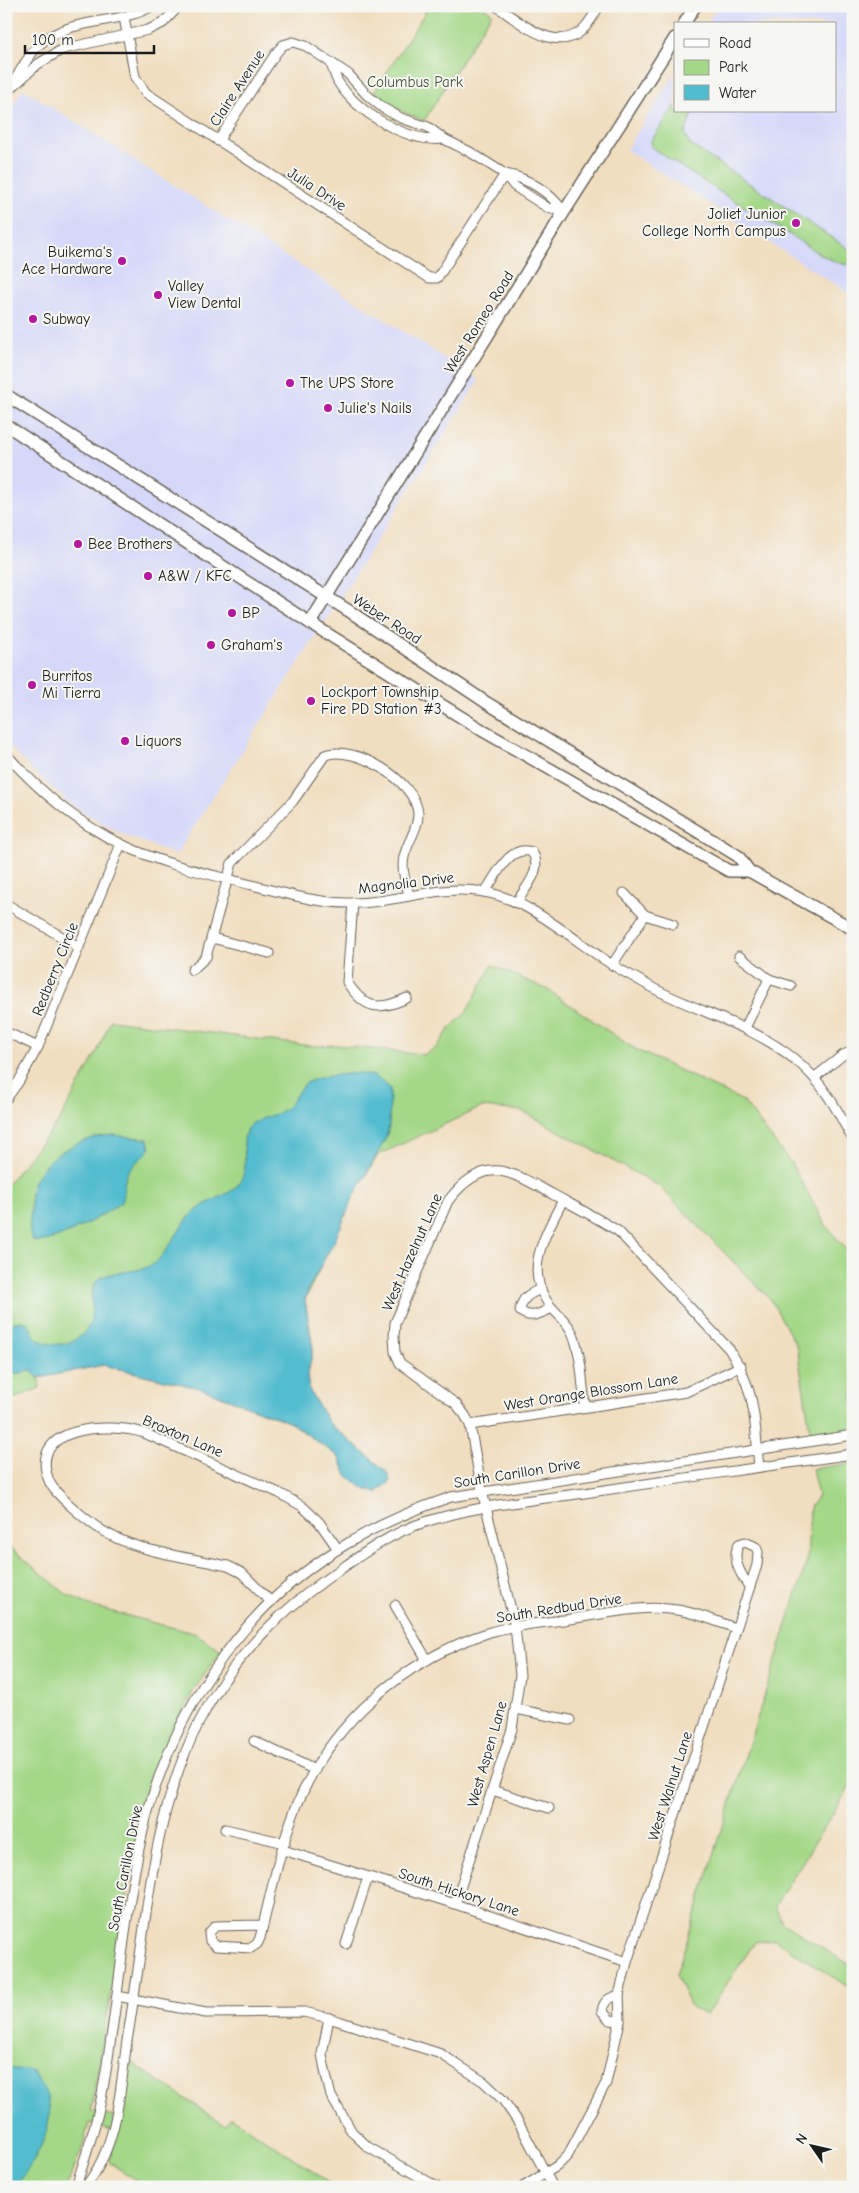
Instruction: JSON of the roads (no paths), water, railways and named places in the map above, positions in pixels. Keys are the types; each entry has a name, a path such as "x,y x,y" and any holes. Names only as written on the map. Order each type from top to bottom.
{"main road":[{"path":"685,22 695,6"},
{"name":"West Romeo Road","path":"310,622 564,212 674,40"},
{"name":"Weber Road","path":"6,395 326,597 487,703 738,856 749,870 853,929"},
{"name":"Weber Road","path":"6,425 310,622 485,732 729,871 749,870"}],"street":[{"path":"7,93 35,50 57,33 136,15 152,6"},
{"path":"7,93 38,64 63,50 126,37 162,23 179,6"},
{"path":"496,6 535,32 562,40 586,27 599,6"},
{"name":"Julia Drive","path":"124,18 126,37 135,77 146,93 218,142 430,278 437,278 505,174"},
{"name":"Claire Avenue","path":"218,142 276,54 283,45 293,42 306,46 348,74 366,95 383,108 401,118 428,127 444,139 470,152 505,174 521,177 555,198 564,212"},
{"name":"Claire Avenue","path":"330,63 338,82 377,119 400,131 430,141 444,139"},
{"path":"192,970 206,957 232,863 293,801 325,755 342,752 383,768 407,790 416,803 418,814 404,856 402,870 409,895"},
{"name":"Magnolia Drive","path":"6,754 46,795 94,829 148,856 298,897 353,903 464,890 485,892 516,903 652,987 770,1041 814,1077 830,1097 853,1140"},
{"name":"Redberry Circle","path":"6,1099 19,1081 38,1047 121,844"},
{"path":"485,892 508,858 519,850 532,852 537,864 535,872 516,903"},
{"path":"624,893 645,915 673,924"},
{"path":"353,903 347,982 360,999 371,1005 388,1007 407,998"},
{"path":"6,904 30,921 79,947"},
{"path":"612,964 645,915"},
{"path":"212,938 269,953"},
{"path":"739,956 769,979 791,986"},
{"path":"745,1028 769,979"},
{"path":"6,1032 38,1047"},
{"path":"814,1077 843,1055 853,1050"},
{"name":"West Hazelnut Lane","path":"482,1491 470,1425 456,1404 400,1363 395,1352 395,1323 448,1201 467,1179 481,1172 496,1170 514,1174 618,1231 729,1348 740,1366 752,1397 759,1468"},
{"path":"563,1200 539,1247 537,1265 540,1289 552,1308 564,1319 578,1349 585,1407"},
{"path":"540,1289 526,1296 521,1302 520,1310 529,1316 552,1308"},
{"name":"West Orange Blossom Lane","path":"470,1425 686,1392 740,1366"},
{"name":"Braxton Lane","path":"271,1602 242,1573 228,1566 132,1544 95,1525 51,1484 46,1472 46,1460 54,1442 72,1432 127,1427 144,1432 279,1493 302,1506 319,1522 338,1549"},
{"name":"South Carillon Drive","path":"76,2187 102,2095 142,1835 153,1794 173,1742 214,1670 248,1625 271,1602 307,1571 338,1549 410,1511 451,1497 853,1435"},
{"name":"South Carillon Drive","path":"86,2187 96,2174 109,2142 118,2101 157,1852 175,1778 190,1737 208,1703 225,1678 257,1640 284,1613 314,1588 368,1550 420,1524 486,1508 853,1454"},
{"name":"West Aspen Lane","path":"455,1904 516,1709 520,1675 515,1626 482,1491"},
{"name":"West Walnut Lane","path":"523,2187 546,2174 568,2155 606,2083 620,2021 619,1995 627,1962 748,1585"},
{"path":"395,1605 427,1660"},
{"name":"South Redbud Drive","path":"263,1925 214,1926 209,1933 210,1941 216,1946 251,1948 257,1944 263,1925 294,1810 315,1770 351,1720 376,1695 403,1674 462,1642 515,1626 652,1608 677,1610 735,1628"},
{"path":"516,1709 570,1720"},
{"path":"254,1741 315,1770"},
{"path":"492,1790 549,1808"},
{"name":"South Hickory Lane","path":"225,1829 627,1962"},
{"path":"346,1944 368,1877"},
{"path":"619,1995 610,1998 603,2004 602,2011 610,2020 620,2021"},
{"path":"117,1996 206,2013 243,2014 286,2011 329,2018 441,2054 484,2082 503,2100 519,2123 553,2187"},
{"path":"329,2018 322,2054 326,2074 331,2096 352,2132 368,2146 437,2187"}],"water":[{"path":"358,1073 374,1076 390,1088 389,1127 386,1138 354,1196 334,1242 308,1289 305,1300 313,1349 307,1378 310,1392 329,1423 388,1473 390,1482 377,1492 364,1489 347,1475 338,1456 291,1423 203,1389 103,1365 39,1378 31,1371 14,1374 6,1371 6,1333 14,1322 22,1321 28,1323 33,1334 45,1343 67,1343 81,1336 90,1324 92,1294 98,1280 111,1274 151,1265 164,1254 194,1212 228,1193 238,1185 245,1168 244,1137 246,1131 253,1123 281,1112 291,1103 302,1087 310,1081 328,1076"},
{"path":"113,1135 148,1139 150,1149 129,1170 125,1181 123,1200 94,1220 66,1234 53,1239 34,1241 30,1231 31,1194 33,1184 39,1173 56,1156 77,1143 101,1136"},
{"path":"6,2068 33,2072 47,2097 49,2110 48,2124 38,2152 15,2187 6,2187"}],"place":[{"name":"Joliet Junior College North Campus","path":"796,223"},
{"name":"Buikema's Ace Hardware","path":"122,261"},
{"name":"Valley View Dental","path":"158,295"},
{"name":"Subway","path":"33,319"},
{"name":"The UPS Store","path":"290,383"},
{"name":"Julie's Nails","path":"328,408"},
{"name":"Bee Brothers","path":"78,544"},
{"name":"A&W / KFC","path":"148,576"},
{"name":"BP","path":"232,613"},
{"name":"Graham's","path":"211,645"},
{"name":"Burritos Mi Tierra","path":"32,685"},
{"name":"Lockport Township Fire PD Station #3","path":"311,701"},
{"name":"Liquors","path":"125,741"}],"park label":[{"name":"Columbus Park","path":"415,82"}]}
